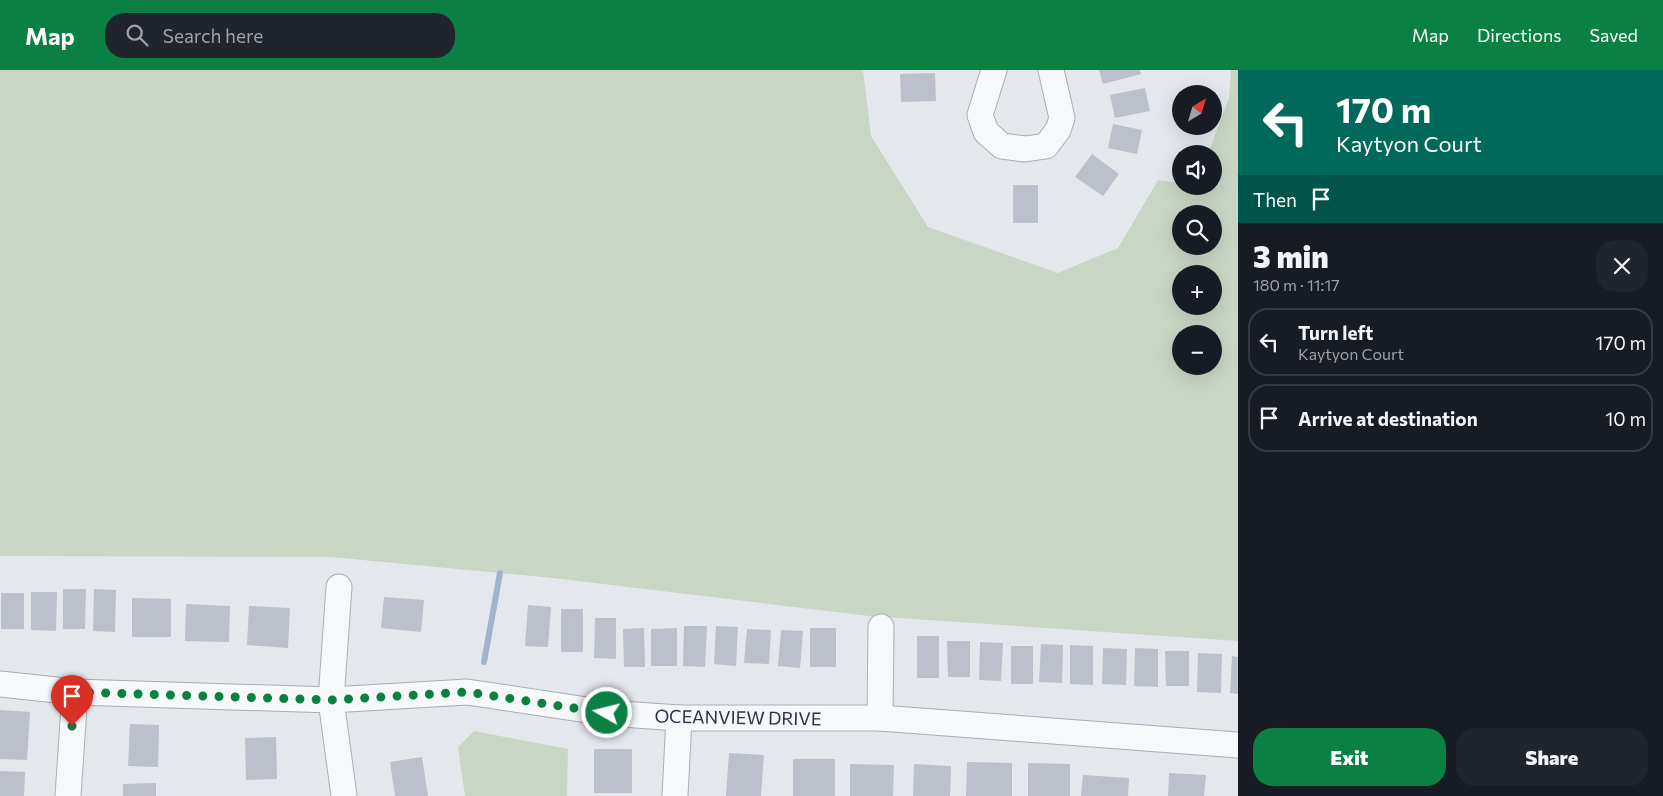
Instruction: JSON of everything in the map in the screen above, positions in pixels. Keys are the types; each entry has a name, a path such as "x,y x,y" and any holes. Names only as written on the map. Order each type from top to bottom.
{"street":[{"path":"994,70 980,115 986,132 1002,146 1025,149 1046,146 1058,130 1062,118 1051,70"},
{"path":"339,587 331,700 344,796"},
{"path":"880,718 881,627"},
{"name":"OCEANVIEW DRIVE","path":"0,684 75,692 331,700 467,692 607,713 679,718 880,718 1238,745"},
{"path":"68,796 75,692"},
{"path":"675,796 679,718"}],"green space":[{"path":"0,70 863,70 871,136 928,227 1058,273 1118,248 1158,180 1172,182 1172,195 1222,195 1222,145 1211,145 1215,135 1222,135 1222,117 1229,98 1231,70 1238,70 1238,641 869,616 553,578 331,557 0,556"},
{"path":"474,731 568,749 567,796 465,796 458,747"}],"building":[{"path":"1099,70 1140,70 1141,74 1103,84"},
{"path":"935,73 936,101 901,102 900,74"},
{"path":"1145,88 1150,111 1115,118 1110,95"},
{"path":"1113,124 1142,130 1137,154 1108,148"},
{"path":"1092,154 1119,174 1103,196 1075,177"},
{"path":"1013,185 1038,185 1038,223 1013,223"},
{"path":"63,589 86,589 85,629 63,629"},
{"path":"94,589 116,590 115,632 93,631"},
{"path":"31,592 57,592 56,631 31,630"},
{"path":"1,593 24,593 24,629 1,629"},
{"path":"384,597 424,600 421,632 381,628"},
{"path":"132,598 171,599 171,637 132,637"},
{"path":"186,604 230,606 229,642 185,641"},
{"path":"528,605 551,607 548,647 525,646"},
{"path":"249,606 290,608 288,648 247,645"},
{"path":"561,609 583,609 583,652 561,652"},
{"path":"595,618 616,618 616,659 594,658"},
{"path":"684,626 707,626 705,667 683,666"},
{"path":"716,626 738,627 736,666 714,664"},
{"path":"644,628 645,667 624,667 623,629"},
{"path":"677,628 677,666 651,666 651,629"},
{"path":"810,628 836,628 836,667 810,667"},
{"path":"747,629 771,630 769,664 744,663"},
{"path":"781,630 803,631 800,668 778,666"},
{"path":"917,636 939,636 939,678 917,678"},
{"path":"947,641 970,641 970,677 948,677"},
{"path":"980,642 1003,643 1001,681 979,680"},
{"path":"1041,644 1063,645 1062,683 1039,682"},
{"path":"1070,645 1093,646 1093,685 1070,684"},
{"path":"1011,646 1033,646 1033,684 1011,684"},
{"path":"1103,648 1127,649 1126,685 1102,684"},
{"path":"1135,648 1158,649 1158,687 1134,686"},
{"path":"1165,651 1189,651 1189,686 1166,686"},
{"path":"1198,653 1222,654 1221,693 1197,692"},
{"path":"1232,656 1238,657 1238,694 1230,693"},
{"path":"0,710 30,712 27,760 0,759"},
{"path":"130,724 159,725 158,767 128,766"},
{"path":"276,737 277,779 246,780 245,738"},
{"path":"594,749 632,749 632,793 594,793"},
{"path":"729,753 764,755 761,796 726,796"},
{"path":"422,757 428,796 395,796 390,762"},
{"path":"793,759 835,759 835,796 793,796"},
{"path":"967,762 1012,763 1012,796 966,796"},
{"path":"1028,763 1070,764 1070,796 1028,796"},
{"path":"850,764 894,765 893,796 850,796"},
{"path":"914,764 951,766 950,796 913,796"},
{"path":"0,771 25,772 24,796 0,796"},
{"path":"1169,773 1206,775 1204,796 1168,796"},
{"path":"1083,775 1129,778 1128,796 1081,796"},
{"path":"156,783 156,796 123,796 123,784"}],"waterway":[{"path":"484,662 500,573"}],"route":[{"path":"72,726 75,692 331,700 467,692 607,713"}]}
